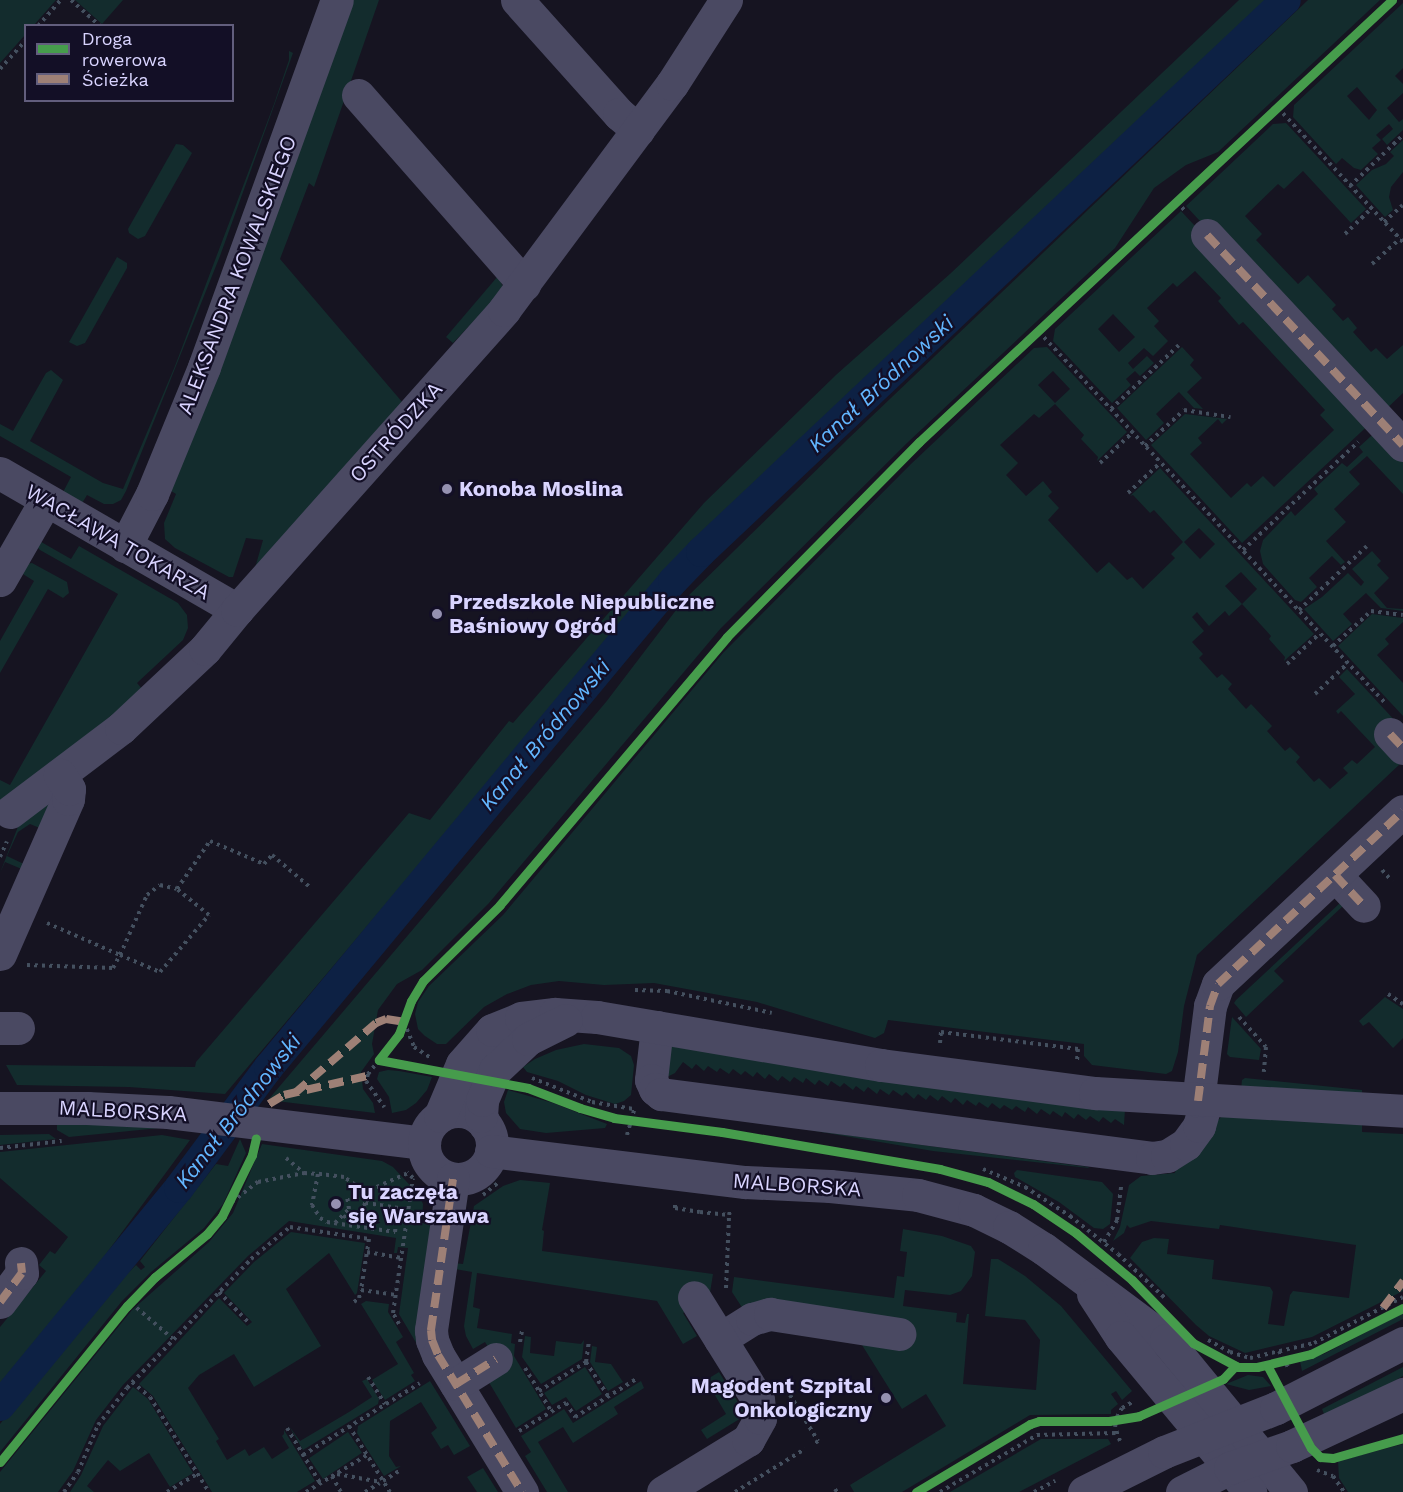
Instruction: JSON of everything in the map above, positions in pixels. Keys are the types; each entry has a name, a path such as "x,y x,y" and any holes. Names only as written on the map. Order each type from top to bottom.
{"street":[{"name":"ALEKSANDRA KOWALSKIEGO","path":"125,546 152,494 204,367 250,247 337,0"},
{"path":"517,0 619,114 638,130"},
{"name":"OSTRÓDZKA","path":"10,812 134,717 206,649 237,610 504,310 672,84 726,0"},
{"path":"358,95 524,284"},
{"path":"1207,235 1403,445"},
{"name":"WACŁAWA TOKARZA","path":"0,473 237,610"},
{"path":"0,580 46,500"},
{"path":"11,960 19,910 69,796 67,786 60,775"},
{"path":"657,1027 651,1080 654,1089 661,1094 1152,1158 1167,1156 1186,1144 1199,1126 1210,1005 1215,989 1402,813"},
{"path":"1335,875 1364,906"},
{"path":"464,1189 432,1168 424,1152 432,1130 462,1064 484,1038 501,1024 543,1015 597,1017 962,1076 1095,1093 1403,1111"},
{"path":"522,1492 440,1382 438,1354 431,1330 464,1189 463,1179 478,1173 493,1152 481,1106 489,1080 510,1054 538,1033 568,1020 597,1017"},
{"name":"MALBORSKA","path":"0,1108 97,1108 208,1116 253,1133 432,1130 463,1112 477,1118 493,1152 745,1182 842,1187 936,1199 974,1210 1044,1248 1081,1278 1213,1373 1234,1425 1261,1457 1301,1481"},
{"path":"0,1302 22,1273 21,1263"},
{"name":"MALBORSKA","path":"1081,1278 1121,1337 1240,1480"},
{"path":"663,1492 748,1440 759,1423 759,1404 694,1298"},
{"path":"720,1339 752,1319 770,1314 898,1334"},
{"path":"1084,1492 1141,1463 1276,1408 1403,1343"},
{"path":"440,1382 513,1358"},
{"path":"1182,1492 1240,1480 1261,1457 1292,1446 1403,1394"}],"path":[{"path":"40,24 61,0"},
{"path":"71,0 98,24"},
{"path":"0,69 24,42"},
{"path":"1278,108 1401,240 1372,264"},
{"path":"1350,186 1403,135"},
{"path":"1384,222 1403,205"},
{"path":"1344,234 1371,208"},
{"path":"1038,332 1333,646 1348,663 1393,729"},
{"path":"1111,409 1179,345"},
{"path":"1145,446 1184,410 1230,417"},
{"path":"1100,464 1133,432"},
{"path":"1243,550 1356,444"},
{"path":"1128,493 1161,462"},
{"path":"1299,610 1367,546"},
{"path":"1333,646 1371,611 1403,615"},
{"path":"1287,664 1320,633"},
{"path":"1315,694 1348,663"},
{"path":"177,889 210,841 264,864 272,855 311,888"},
{"path":"11,960 113,968 120,955 153,888 160,885 177,889 209,915 160,972 120,955 19,910"},
{"path":"1388,994 1403,1004"},
{"path":"1236,1013 1266,1047 1264,1072"},
{"path":"384,1114 383,1104 366,1082 368,1074 379,1060 389,1062"},
{"path":"489,1080 542,1092 597,1114"},
{"path":"627,1135 628,1120 634,1110"},
{"path":"628,1120 643,1122"},
{"path":"229,1205 253,1133"},
{"path":"464,1189 493,1152"},
{"path":"363,1193 406,1171 413,1178 398,1279"},
{"path":"0,1462 131,1303 155,1277 207,1234 229,1205 258,1182 304,1173"},
{"path":"343,1216 348,1219 356,1218 362,1213 365,1203 363,1193 348,1178 318,1174 312,1209 323,1220 395,1232 398,1208"},
{"path":"1104,1242 1117,1220 1122,1178"},
{"path":"980,1180 1010,1192"},
{"path":"334,1223 350,1206 347,1197"},
{"path":"674,1197 675,1208 729,1215 731,1204"},
{"path":"1025,1200 1083,1238 1159,1307"},
{"path":"365,1203 408,1210"},
{"path":"64,1492 78,1472 98,1425 132,1382 259,1252 290,1227 369,1239 360,1298 354,1302"},
{"path":"367,1252 401,1258"},
{"path":"361,1290 396,1295"},
{"path":"219,1292 248,1322"},
{"path":"1227,1351 1246,1358 1314,1342 1403,1297"},
{"path":"131,1303 173,1339"},
{"path":"1213,1373 1235,1366 1252,1367 1323,1350 1403,1308"},
{"path":"522,1331 513,1358 539,1391 551,1411"},
{"path":"589,1341 586,1362 608,1396"},
{"path":"1280,1351 1292,1376"},
{"path":"539,1391 586,1362"},
{"path":"1213,1373 1226,1377 1235,1366"},
{"path":"368,1377 385,1404"},
{"path":"516,1433 566,1402 575,1417 638,1377"},
{"path":"132,1382 150,1397 208,1492"},
{"path":"303,1455 385,1404 440,1382"},
{"path":"1122,1446 1116,1433 1117,1420 1122,1408 1136,1400"},
{"path":"349,1426 390,1492"},
{"path":"287,1428 320,1483"},
{"path":"940,1492 1037,1435 1116,1433"},
{"path":"735,1492 804,1449"},
{"path":"306,1492 367,1455"},
{"path":"364,1492 402,1469"},
{"path":"167,1492 197,1474"},
{"path":"334,1475 382,1482"},
{"path":"334,1475 341,1492"},
{"path":"1301,1481 1333,1476 1344,1492"}],"green space":[{"path":"0,0 56,0 35,24 24,24 24,36 0,63"},
{"path":"75,0 123,0 102,24"},
{"path":"350,0 379,0 314,187 309,183 280,259 403,403 255,568 263,540 246,538 233,577 229,577 175,548 165,539 164,523 176,494 168,489"},
{"path":"1239,0 1270,0 671,567 225,1094 129,1087 17,1085 6,1065 195,1067 196,1062 409,813 430,820 509,721 513,723 704,503 837,374 951,273"},
{"path":"1308,0 1380,0 1218,152 1186,165 1154,188 1115,248 907,443 721,628 489,903 422,970 397,984 378,1010 372,1044 374,1054 361,1072 363,1089 373,1103 375,1113 268,1100 606,702 683,601 849,438"},
{"path":"1403,3 1403,68 1395,76 1403,84 1403,93 1387,108 1399,122 1403,119 1403,130 1387,145 1382,139 1393,129 1389,124 1376,135 1381,140 1372,148 1378,154 1361,170 1354,168 1342,158 1336,164 1293,117 1294,105","holes":["1357,87 1377,110 1369,120 1347,96"]},
{"path":"289,51 293,53 220,256 126,491 121,500 113,504 104,504 87,495 81,505 62,494 71,477 0,436 0,424 13,431 46,373 51,370 63,380 30,441 103,483 123,489 175,366 274,104 289,60"},
{"path":"1286,123 1366,209 1351,223 1303,171 1284,189 1278,184 1245,216 1262,234 1256,240 1298,284 1308,275 1336,305 1332,309 1343,321 1348,317 1357,328 1353,332 1371,352 1376,348 1387,359 1403,345 1403,393 1380,415 1186,206 1273,124"},
{"path":"1403,140 1403,172 1391,187 1389,197 1393,210 1385,217 1356,185 1372,170 1386,164 1394,156 1390,152"},
{"path":"176,144 183,145 192,153 145,236 138,239 129,233 128,229"},
{"path":"1181,211 1375,419 1242,543 1151,445 1185,414 1227,419 1222,424 1218,419 1198,438 1202,443 1190,454 1231,498 1247,483 1251,487 1263,476 1274,487 1334,430 1320,415 1325,410 1243,322 1239,325 1218,301 1221,298 1195,271 1177,287 1173,283 1147,308 1159,321 1154,326 1168,341 1153,356 1144,348 1128,363 1133,369 1147,356 1154,363 1140,376 1135,371 1126,379 1131,385 1112,403 1053,341 1055,329","holes":["1113,314 1135,337 1119,352 1098,329"]},
{"path":"117,257 127,263 127,268 85,343 77,346 69,342"},
{"path":"498,276 504,289 453,343 446,337"},
{"path":"1047,347 1127,432 1097,461 1098,457 1081,439 1084,435 1055,404 1039,418 1034,414 1000,445 1018,463 1006,475 1026,496 1043,481 1052,492 1048,496 1059,508 1048,520 1097,573 1109,562 1127,580 1132,577 1143,589 1175,558 1171,554 1183,542 1154,510 1150,513 1133,495 1130,496 1160,468 1314,634 1284,661 1285,657 1269,639 1271,636 1242,604 1229,616 1225,611 1209,626 1197,612 1192,617 1204,631 1192,642 1203,654 1199,658 1217,678 1222,674 1232,684 1228,689 1246,709 1251,704 1272,726 1267,731 1285,751 1290,747 1300,757 1296,762 1314,782 1319,778 1330,789 1348,773 1343,768 1352,760 1357,764 1375,747 1341,711 1338,714 1336,711 1355,694 1339,677 1347,669 1399,725 1381,743 1400,764 1197,955 1184,1006 1178,1052 1172,1071 1166,1074 1092,1065 1084,1056 1084,1044 888,1020 884,1033 875,1038 757,1002 654,983 604,985 559,981 531,985 507,994 484,1007 446,1044 437,1044 425,1036 418,1029 415,1014 418,1002 429,986 503,915 723,653 911,464 1034,348","holes":["1053,371 1070,389 1055,403 1038,385","1199,528 1215,544 1200,559 1184,542","1241,572 1257,589 1242,604 1225,586"]},
{"path":"1182,347 1194,360 1190,365 1202,378 1187,392 1203,409 1194,408 1179,392 1156,414 1164,423 1146,440 1117,408"},
{"path":"1381,427 1403,450 1403,494 1367,456 1349,472 1360,484 1334,509 1346,522 1326,541 1345,562 1341,565 1332,556 1309,578 1317,587 1301,602 1295,600 1263,564 1260,551 1263,540 1291,511 1295,516 1318,494 1314,489 1342,463 1347,467 1363,452 1359,447"},
{"path":"36,539 71,559 79,546 178,603 187,615 188,628 183,640 137,683 143,690 0,807 0,780 10,785 118,594 40,550 36,546"},
{"path":"1372,551 1381,561 1377,565 1389,578 1374,593 1387,608 1403,609 1403,611 1381,608 1366,593 1343,614 1352,624 1333,641 1304,609 1322,597 1348,573 1361,586 1364,582 1352,569"},
{"path":"32,563 67,582 69,593 63,598 48,589 0,673 0,641 34,581 18,571"},
{"path":"1372,614 1403,618 1403,622 1385,639 1389,644 1377,655 1403,683 1403,716 1338,646"},
{"path":"51,800 42,829 30,824 18,832 7,856 26,865 24,870 5,862 0,873 19,824"},
{"path":"1341,902 1344,905 1274,971 1284,981 1246,1017 1234,1003 1236,1000"},
{"path":"1385,997 1403,1009 1403,1038 1393,1048 1369,1022 1363,1026 1359,1021"},
{"path":"1232,1017 1261,1049 1259,1060 1230,1057 1227,1054"},
{"path":"584,1044 619,1048 631,1056 634,1065 631,1095 624,1101 615,1104 586,1095 558,1081 527,1072 523,1067 556,1050"},
{"path":"669,1046 945,1088 1125,1109 1124,1125 1115,1119 1111,1123 1103,1117 1099,1122 1090,1116 1086,1120 1078,1114 1074,1119 1065,1112 1062,1117 1053,1111 1050,1115 1041,1109 1037,1114 1028,1107 1025,1112 1016,1106 1012,1110 1004,1105 1000,1109 992,1103 988,1108 979,1102 976,1106 967,1100 963,1105 955,1098 951,1103 942,1096 938,1101 930,1095 926,1100 918,1094 914,1099 906,1092 902,1096 893,1090 889,1095 880,1089 877,1094 868,1087 864,1092 856,1086 853,1090 844,1083 840,1087 831,1081 828,1086 819,1080 815,1085 806,1078 803,1083 794,1077 790,1082 782,1076 778,1081 769,1074 765,1079 757,1072 753,1077 745,1071 741,1075 733,1069 729,1074 720,1068 717,1072 708,1066 704,1071 696,1064 692,1069 683,1062 675,1073 667,1077"},
{"path":"388,1070 432,1077 427,1090 416,1103 406,1110 392,1113 389,1097 377,1079 379,1072"},
{"path":"1245,1078 1362,1090 1362,1095 1241,1090 1242,1080"},
{"path":"508,1090 553,1103 607,1124 605,1128 546,1133 520,1129 506,1113 504,1102"},
{"path":"1222,1116 1362,1124 1362,1132 1403,1134 1403,1291 1312,1337 1245,1353 1209,1336 1196,1325 1130,1258 1142,1242 1154,1238 1169,1239 1167,1254 1214,1260 1212,1279 1270,1287 1273,1292 1268,1324 1284,1326 1290,1295 1293,1291 1349,1298 1356,1245 1220,1225 1219,1229 1151,1221 1130,1228 1127,1225 1124,1233 1113,1241 1120,1227 1129,1185 1141,1176 1175,1173 1176,1164"},
{"path":"57,1122 180,1126 69,1137 57,1130"},
{"path":"809,1130 1088,1167 1089,1168 933,1151"},
{"path":"49,1134 56,1139 0,1145 0,1135"},
{"path":"162,1135 190,1140 92,1273 0,1385 0,1327 46,1271 39,1265 50,1251 55,1254 68,1237 0,1178 0,1152"},
{"path":"240,1139 246,1153 223,1204 204,1228 151,1272 122,1301 0,1452 0,1424 101,1300 136,1265 141,1270 145,1267 140,1261 216,1164 228,1166"},
{"path":"262,1144 382,1161 393,1167 419,1195 423,1204 422,1223 433,1224 421,1351 399,1314 408,1248 398,1247 397,1253 394,1253 396,1238 289,1221 248,1256 123,1385 96,1420 73,1471 58,1492 0,1492 0,1472 132,1310 209,1242 233,1213"},
{"path":"1017,1170 1102,1182 1113,1194 1110,1224 1103,1229 1094,1228 1059,1202 1015,1177 1014,1173"},
{"path":"520,1180 550,1183 542,1230 544,1231 542,1251 713,1274 709,1299 683,1313 697,1336 683,1344 657,1301 477,1273 473,1307 480,1309 477,1328 512,1334 511,1343 515,1344 514,1356 546,1409 516,1428 487,1379 502,1369 485,1342 473,1349 466,1336 464,1326 472,1272 455,1269 453,1263 463,1264 474,1206 503,1186"},
{"path":"903,1229 942,1236 971,1246 975,1252 972,1276 961,1291 950,1295 905,1290 903,1306 957,1313 956,1322 965,1323 967,1314 969,1314 963,1384 1036,1390 1040,1340 1025,1320 985,1316 991,1259 998,1259 1025,1276 1061,1306 1132,1391 1122,1400 1116,1391 1111,1394 1118,1404 1111,1410 1111,1414 1030,1415 902,1492 854,1492 850,1485 946,1426 926,1394 902,1409 857,1337 743,1309 732,1292 734,1277 894,1298 897,1276 904,1277 907,1252 900,1251"},
{"path":"291,1232 365,1243 357,1293 355,1295 329,1253 286,1289 321,1346 254,1387 234,1354 199,1375 188,1388 219,1439 216,1441 227,1460 245,1449 249,1456 264,1447 272,1459 289,1448 282,1436 284,1430 315,1481 297,1492 212,1492 153,1396 139,1384 219,1298 247,1326 252,1322 224,1293 254,1262"},
{"path":"366,1301 389,1304 388,1312 403,1337 396,1342 414,1373 411,1375 415,1381 385,1400 372,1380 398,1364 361,1304"},
{"path":"1403,1313 1403,1319 1302,1371 1300,1361 1324,1354"},
{"path":"525,1336 531,1337 530,1353 554,1356 556,1341 581,1344 584,1340 582,1359 541,1384 522,1357"},
{"path":"592,1346 597,1347 595,1362 611,1364 623,1382 608,1391 590,1362"},
{"path":"585,1367 602,1394 576,1411 566,1397 552,1405 544,1393"},
{"path":"1403,1367 1403,1376 1326,1419 1322,1409"},
{"path":"719,1372 746,1415 707,1439 701,1430 726,1414 706,1380"},
{"path":"1248,1375 1263,1377 1271,1386 1249,1390 1226,1384"},
{"path":"367,1379 379,1399 378,1404 303,1450 289,1426 300,1441 349,1412 372,1397 362,1381"},
{"path":"430,1381 470,1446 454,1455 448,1445 441,1449 431,1433 437,1428 421,1402 390,1421 389,1456 396,1467 401,1466 384,1476 357,1433 358,1426"},
{"path":"641,1381 644,1388 614,1407 618,1414 573,1443 563,1427 538,1442 568,1492 547,1492 525,1456 531,1452 521,1436 564,1409 573,1423"},
{"path":"133,1387 148,1399 193,1473 170,1487 149,1453 120,1471 108,1460 87,1486 94,1492 70,1492 81,1475 103,1426"},
{"path":"348,1432 362,1453 323,1479 309,1458"},
{"path":"1041,1439 1108,1439 1111,1444 1019,1492 950,1492"},
{"path":"1403,1444 1403,1492 1348,1492 1339,1478 1338,1461"},
{"path":"483,1468 498,1492 477,1492 467,1477"}],"waterway":[{"name":"Kanał Bródnowski","path":"0,1406 179,1188 269,1067 673,581 1286,0"}],"marked path":[{"path":"1207,235 1403,445"},
{"path":"1390,734 1403,748"},
{"path":"1198,1101 1210,1006 1218,984 1403,811"},
{"path":"1335,875 1364,906"},
{"path":"295,1093 376,1023 386,1019 404,1022"},
{"path":"269,1104 284,1095 367,1076"},
{"path":"453,1179 431,1330 432,1340 438,1355 522,1492"},
{"path":"0,1302 22,1273 21,1263"},
{"path":"1383,1308 1403,1281"},
{"path":"456,1384 496,1359"}],"cycle path":[{"path":"1392,0 919,442 727,637 500,905 423,981 411,1001 399,1034 379,1060 528,1088 614,1118 722,1132 940,1169 988,1182 1033,1204 1076,1233 1132,1280 1193,1343 1238,1367 1257,1367 1311,1354 1403,1308"},
{"path":"0,1462 127,1306 155,1277 207,1234 222,1216 252,1155 256,1138"},
{"path":"1267,1365 1311,1448 1320,1457 1333,1458 1403,1438"},
{"path":"916,1492 1030,1424 1039,1421 1109,1421 1139,1416 1223,1379 1235,1366"}],"place":[{"name":"Konoba Moslina","path":"447,489"},
{"name":"Przedszkole Niepubliczne Baśniowy Ogród","path":"437,614"},
{"name":"Tu zaczęła się Warszawa","path":"336,1204"},
{"name":"Magodent Szpital Onkologiczny","path":"886,1398"}]}
